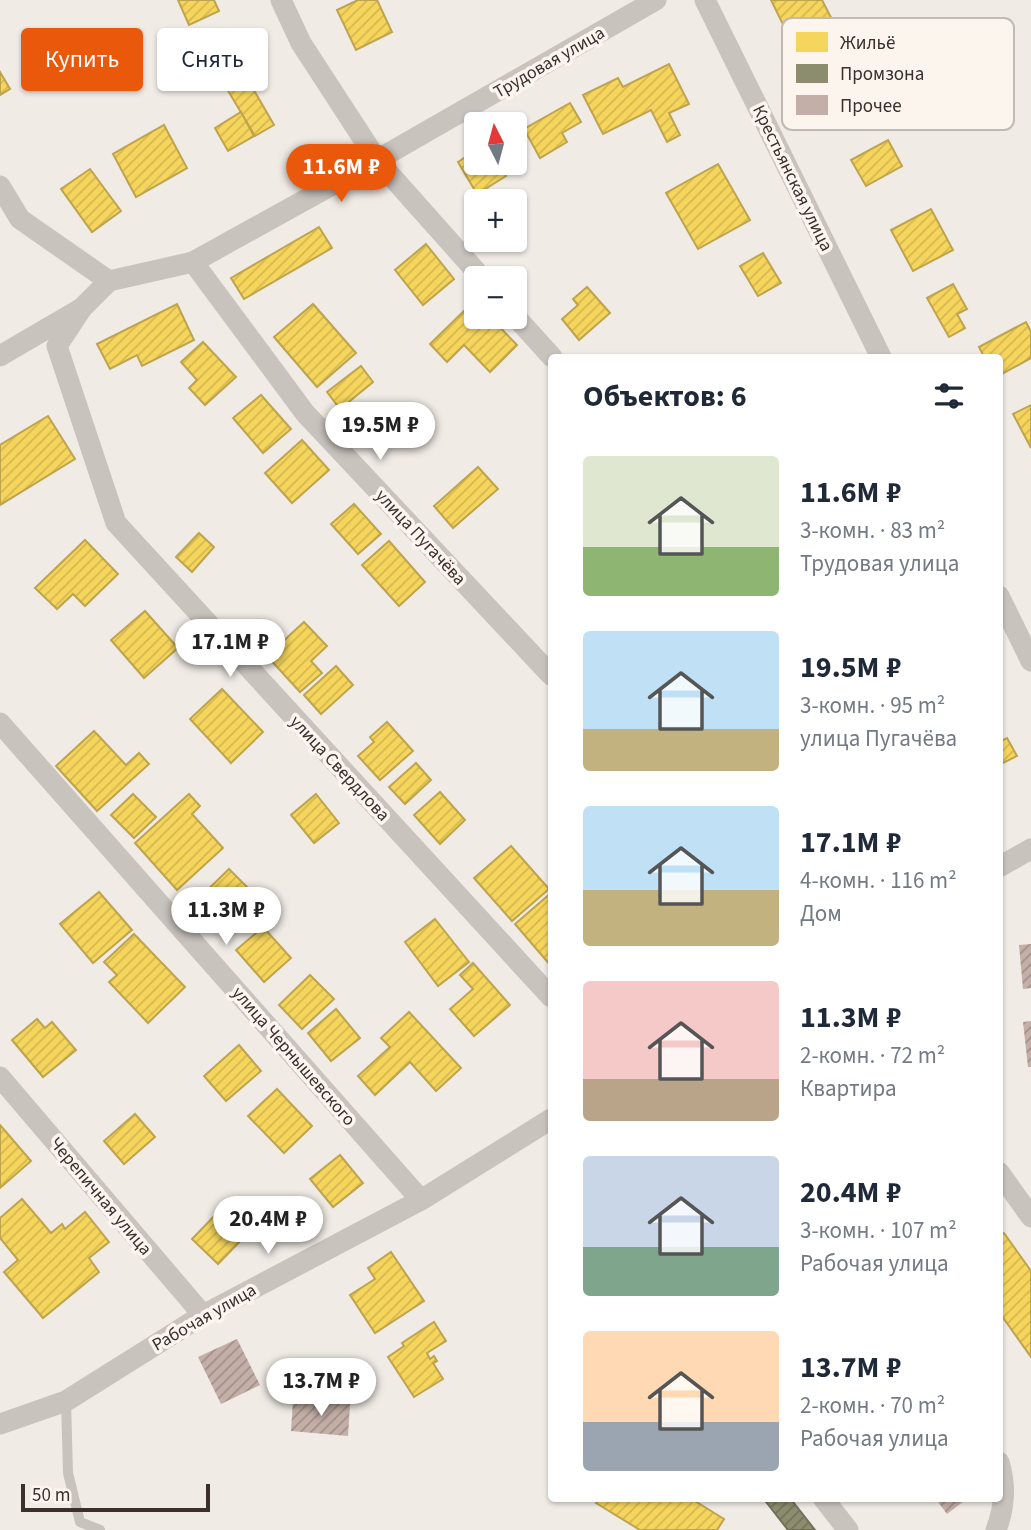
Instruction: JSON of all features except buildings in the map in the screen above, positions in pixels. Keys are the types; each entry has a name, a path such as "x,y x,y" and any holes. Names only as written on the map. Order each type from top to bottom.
{"street":[{"path":"281,0 301,43 377,160 471,266"},
{"name":"Трудовая улица","path":"109,281 193,262 656,0"},
{"name":"Крестьянская улица","path":"705,0 880,354"},
{"path":"0,186 20,219 109,281 82,309 0,356"},
{"name":"улица Пугачёва","path":"193,262 305,413 548,672"},
{"name":"улица Свердлова","path":"82,309 57,346 116,523 548,994"},
{"path":"527,329 549,354"},
{"path":"1003,604 1031,661"},
{"name":"улица Чернышевского","path":"0,723 421,1199"},
{"path":"1003,865 1031,849"},
{"name":"Черепичная улица","path":"0,1077 203,1315"},
{"name":"Рабочая улица","path":"0,1424 66,1401 203,1315 421,1199 548,1121"},
{"path":"1003,1178 1031,1217"},
{"path":"996,1530 1004,1510 1003,1475"},
{"path":"826,1502 848,1530"}],"lane":[{"path":"66,1401 68,1474 80,1522 100,1530"}]}
